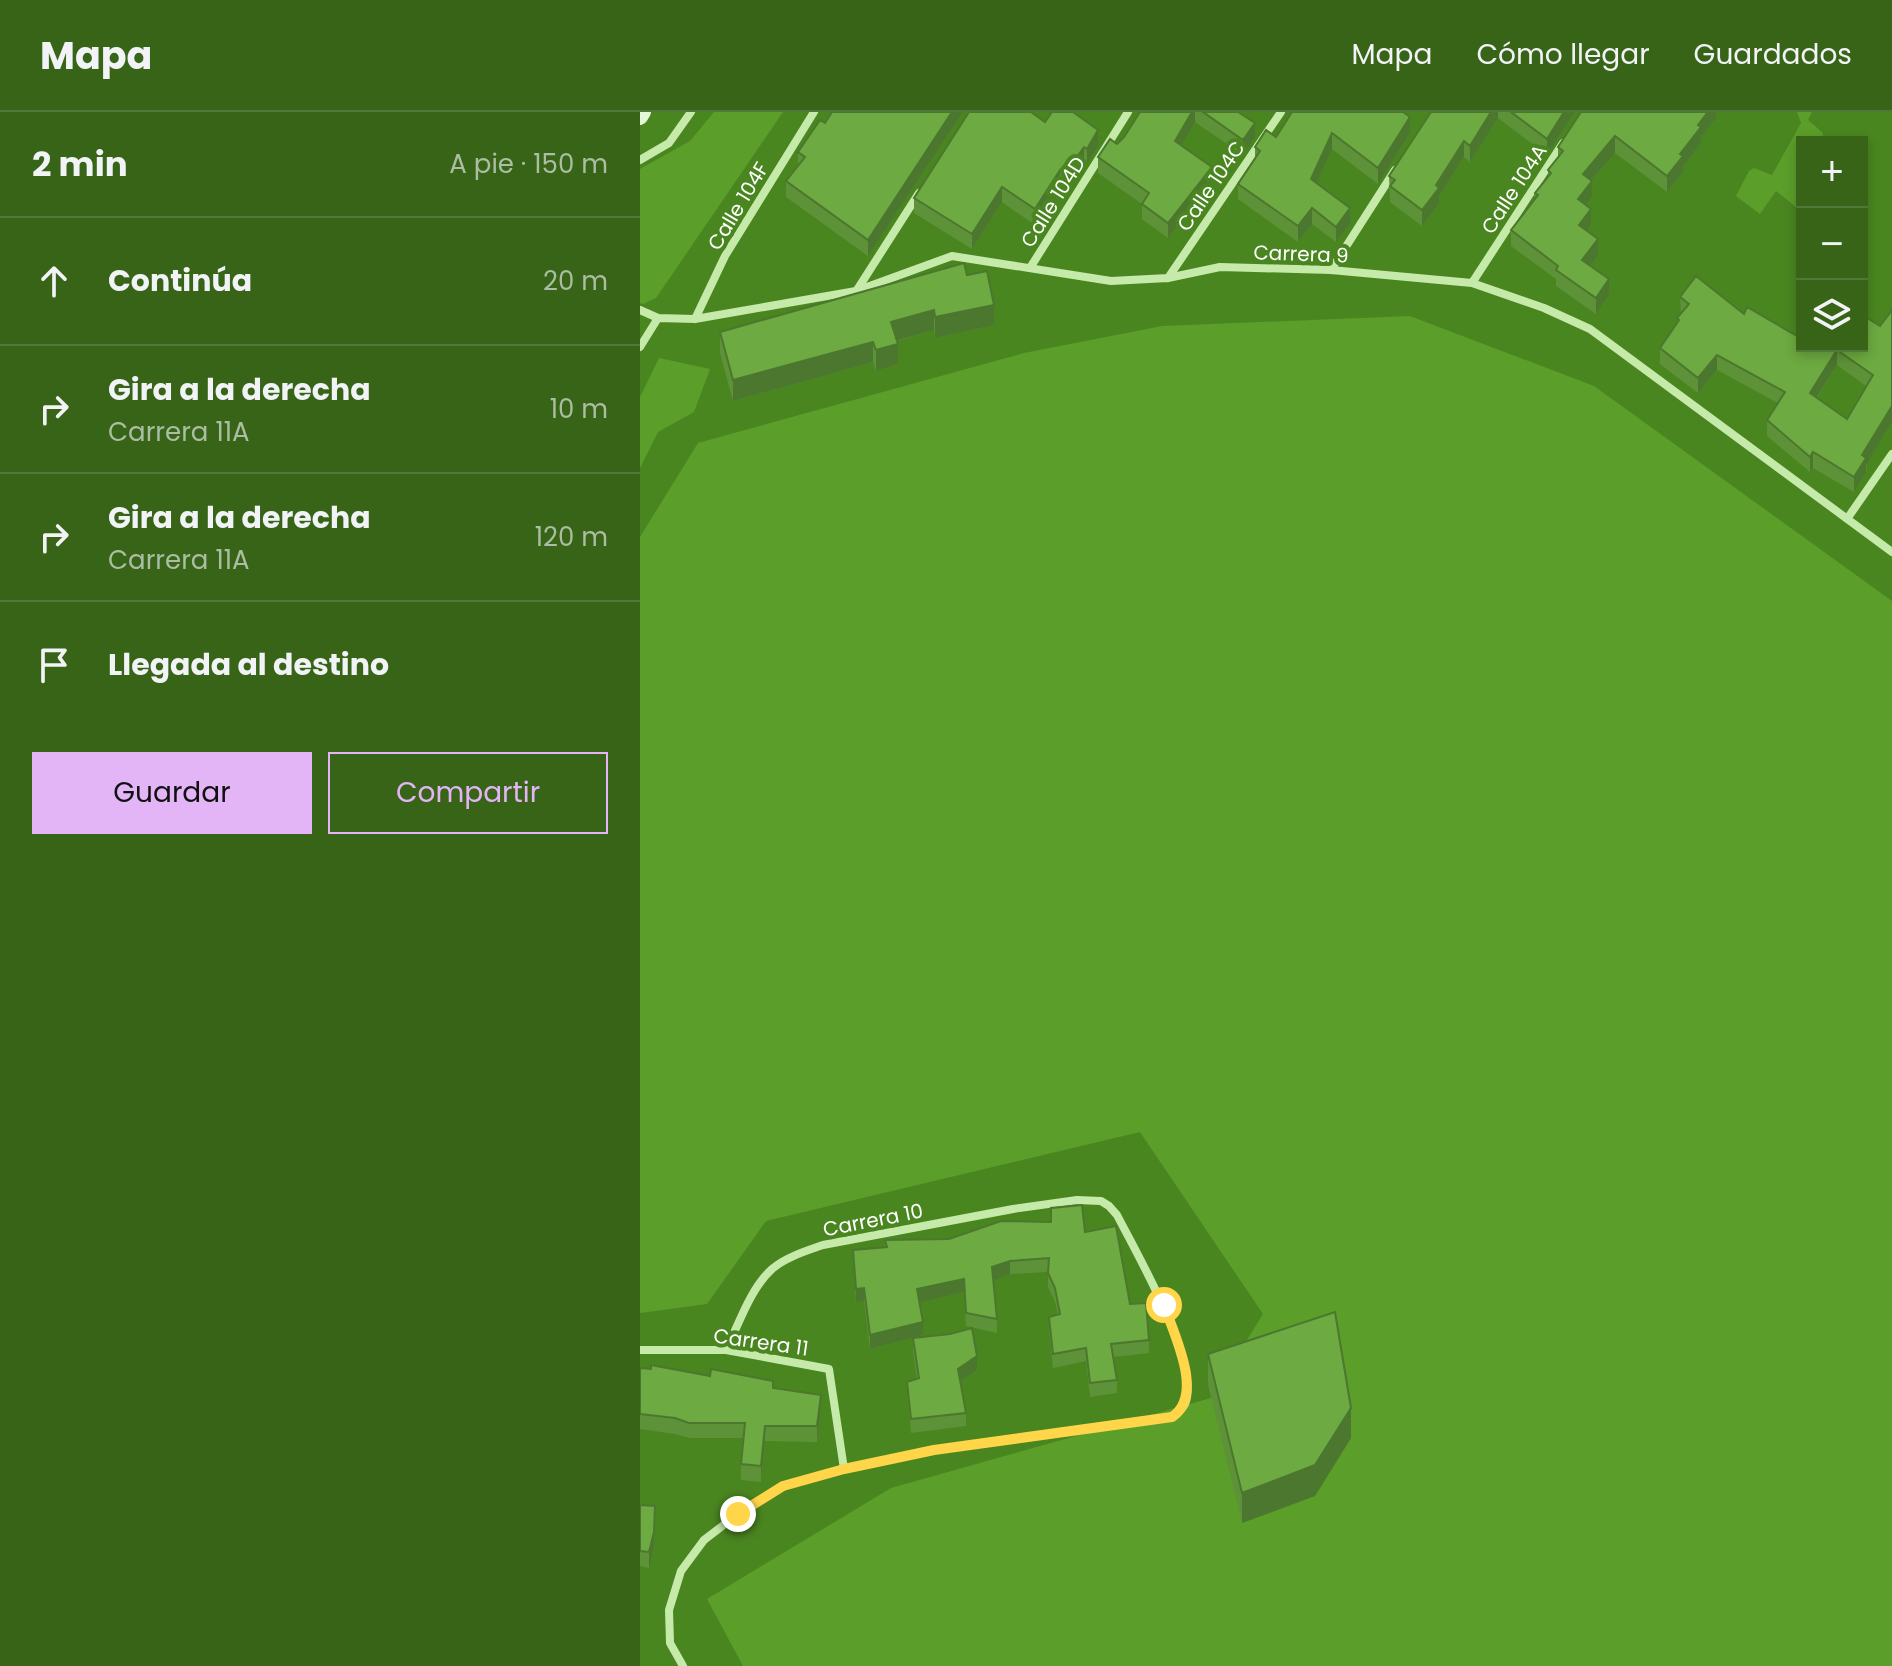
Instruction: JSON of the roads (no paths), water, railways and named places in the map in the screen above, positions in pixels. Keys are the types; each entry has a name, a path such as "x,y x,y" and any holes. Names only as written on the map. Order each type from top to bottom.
{"street":[{"path":"640,160 669,143 691,112"},
{"name":"Calle 104F","path":"695,319 725,256 814,112"},
{"name":"Calle 104D","path":"1030,268 1128,112"},
{"name":"Calle 104C","path":"1168,278 1281,112"},
{"name":"Calle 104A","path":"1472,283 1566,138"},
{"path":"1331,270 1398,165"},
{"path":"856,291 922,189"},
{"name":"Carrera 9","path":"640,310 658,318 695,319 856,291 952,256 1111,281 1168,278 1220,267 1331,270 1472,283 1544,308 1590,329 1892,552"},
{"path":"640,347 658,318"},
{"path":"1847,519 1892,454"},
{"name":"Carrera 10","path":"726,1350 758,1285 774,1268 823,1245 1077,1200 1101,1201 1109,1206 1117,1215 1164,1305 1187,1373 1185,1406 1172,1417 934,1450 844,1469"},
{"name":"Carrera 11","path":"640,1350 726,1350 829,1369 844,1469"},
{"path":"683,1666 670,1643 669,1610 681,1571 704,1540 783,1486 844,1469"}]}
